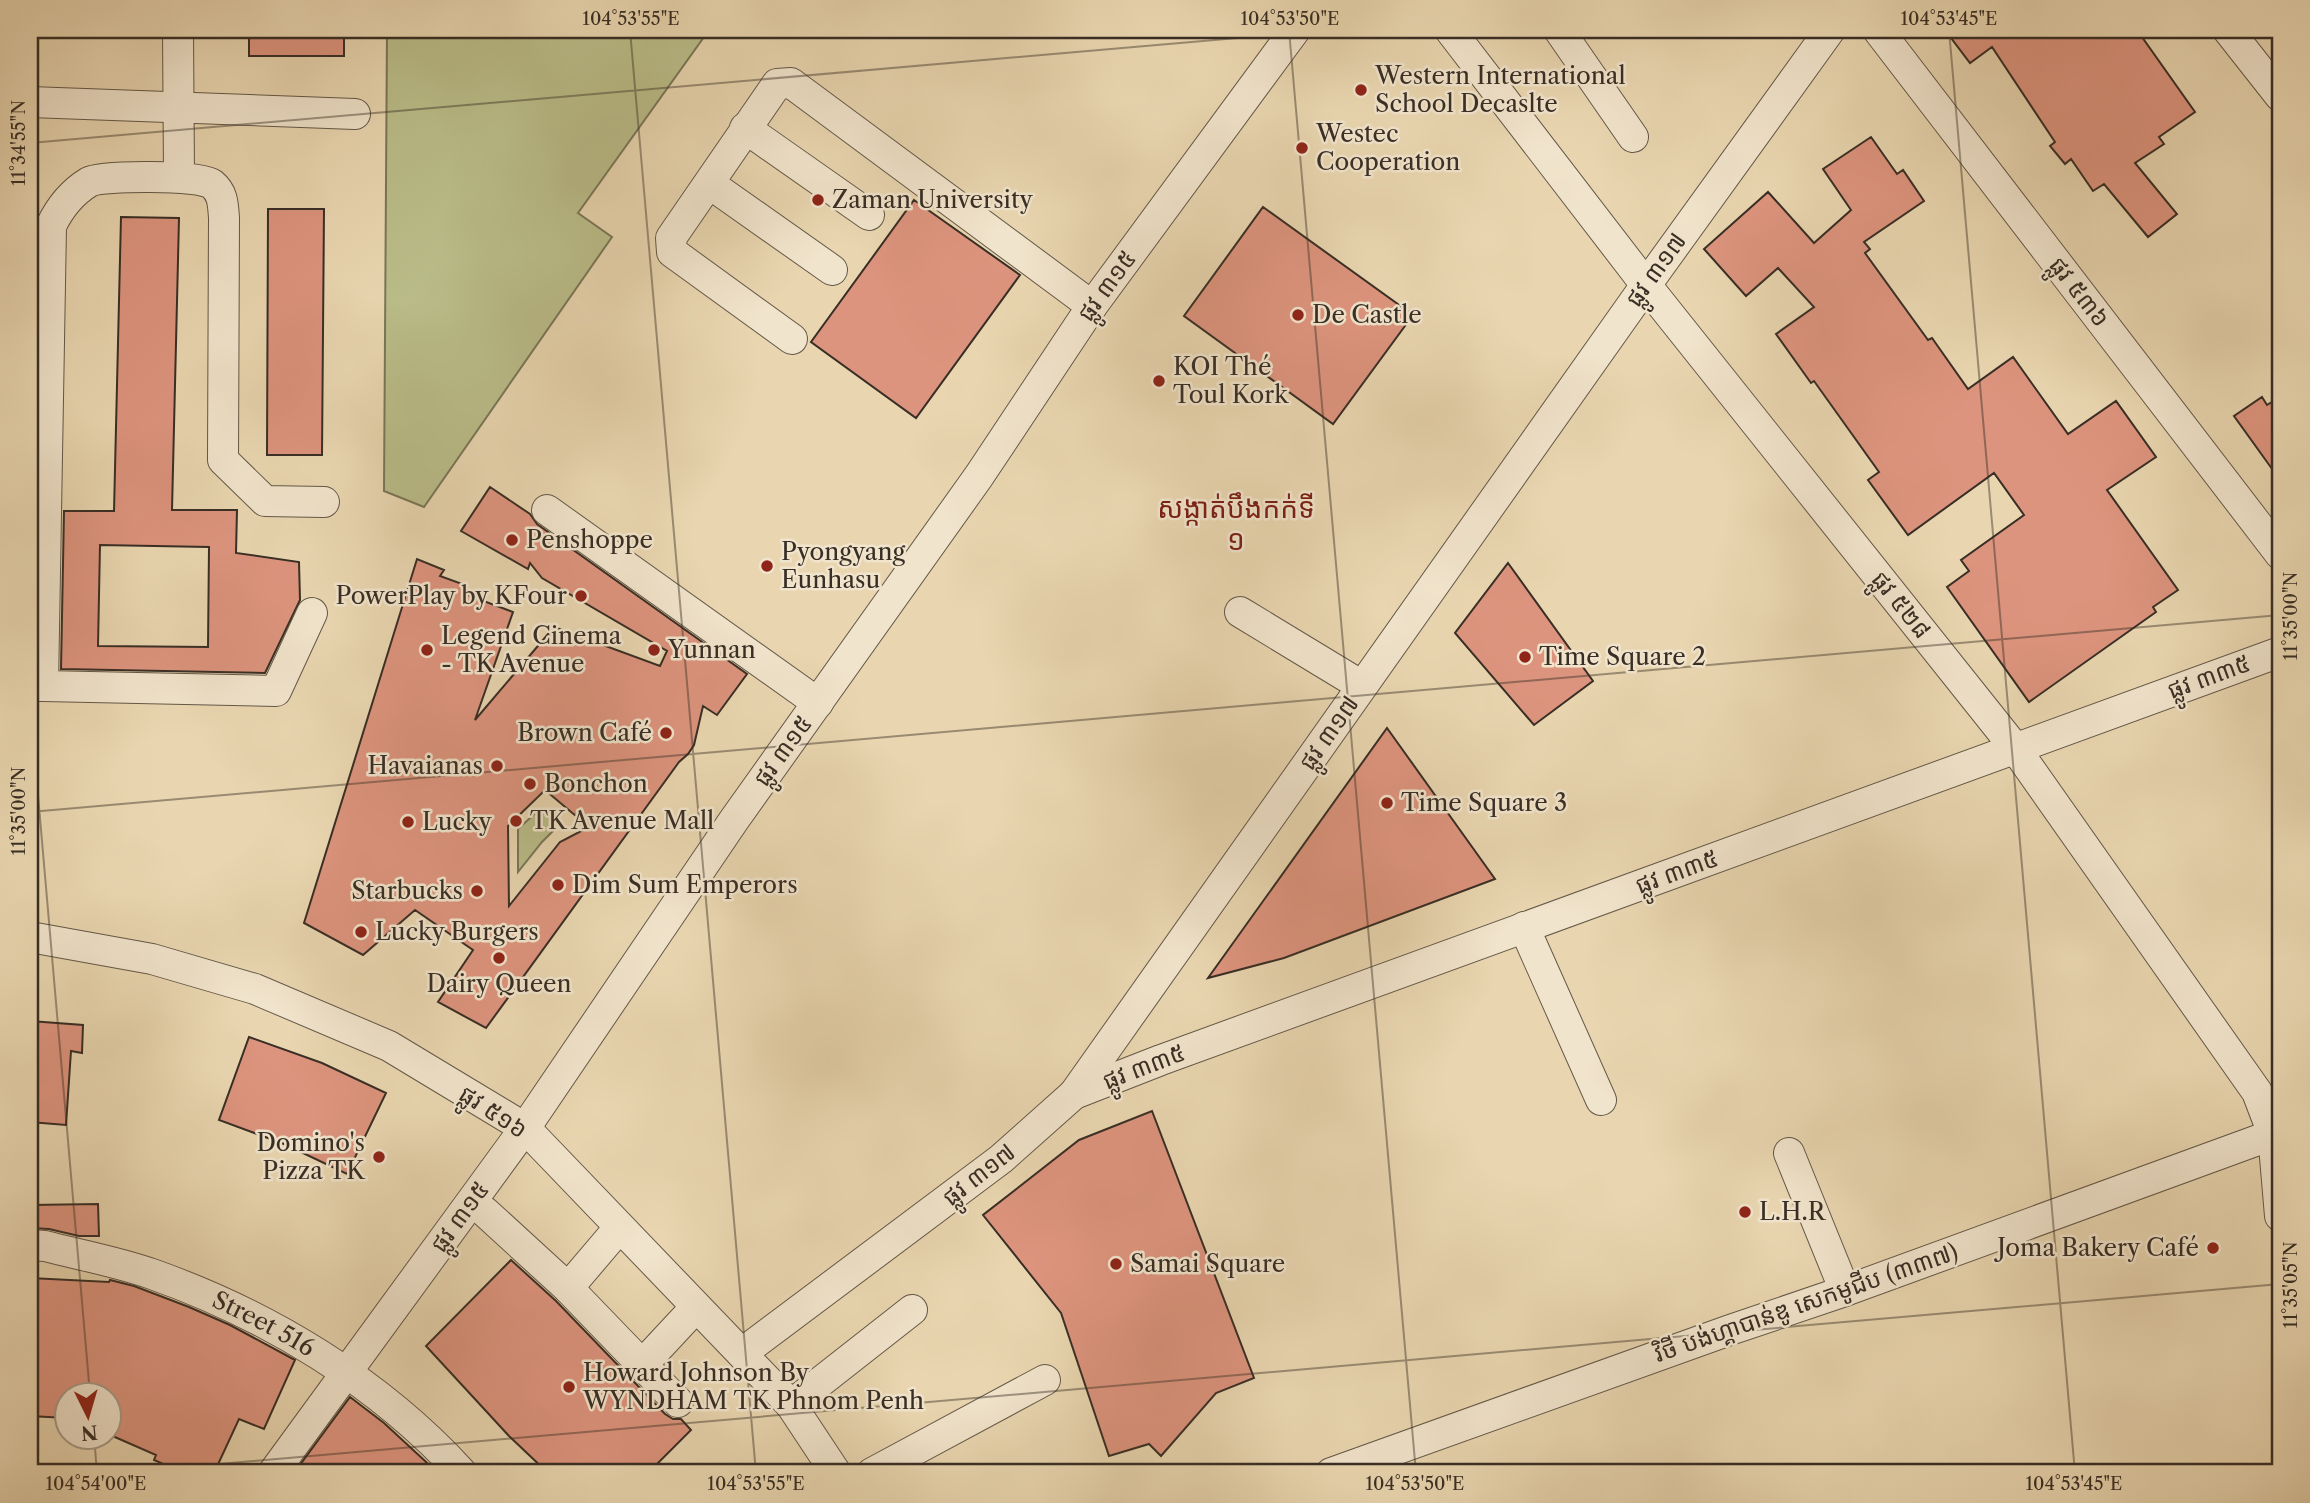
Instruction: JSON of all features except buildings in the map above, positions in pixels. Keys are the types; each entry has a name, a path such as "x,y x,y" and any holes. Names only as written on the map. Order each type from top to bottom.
{"street":[{"path":"178,30 179,176"},
{"name":"ផ្លូវ ៣១៥","path":"273,1473 524,1128 734,820 979,476 1092,306 1295,30"},
{"name":"ផ្លូវ ៥២៨","path":"1450,30 1646,285 2015,748 2257,1092 2277,1133 2280,1216"},
{"path":"1559,30 1633,137"},
{"name":"ផ្លូវ ៣១៧","path":"742,1353 1001,1159 1074,1094 1829,30"},
{"name":"ផ្លូវ ៥៣៦","path":"1878,30 2280,554"},
{"path":"2228,30 2280,96"},
{"path":"792,340 672,252 671,238 777,84 791,83 1092,306"},
{"path":"30,102 355,114"},
{"path":"745,128 869,215"},
{"path":"312,613 276,691 36,686 51,226 66,201 92,180 179,176 210,181 222,193 223,460 265,501 324,502"},
{"path":"710,184 832,271"},
{"path":"547,510 818,703"},
{"path":"1240,612 1362,686"},
{"name":"ផ្លូវ ៣៣៥","path":"1074,1094 2280,652"},
{"path":"1524,927 1601,1100"},
{"name":"ផ្លូវ ៥១៦","path":"30,937 152,959 255,989 389,1046 524,1128 791,1405 836,1473"},
{"name":"វិថី បង់ហ្គាបាន់ឌូ សេកមូជីប (៣៣៧)","path":"1331,1473 1730,1329 1845,1291 2277,1133"},
{"path":"1789,1153 1845,1291"},
{"path":"485,1212 568,1288 678,1402"},
{"path":"568,1288 619,1228"},
{"name":"Street 516","path":"30,1245 44,1246 151,1274 253,1316 347,1372 436,1445 462,1473"},
{"path":"642,1365 696,1307"},
{"path":"791,1405 912,1310"},
{"path":"872,1473 1045,1380"}],"green space":[{"path":"387,30 709,30 578,213 612,237 424,507 384,491"},
{"path":"540,809 559,825 518,872 518,829"}],"place":[{"name":"Western International School Decaslte","path":"1361,90"},
{"name":"Westec Cooperation","path":"1302,148"},
{"name":"Zaman University","path":"818,200"},
{"name":"De Castle","path":"1298,315"},
{"name":"KOI Thé Toul Kork","path":"1159,381"},
{"name":"Penshoppe","path":"512,540"},
{"name":"Pyongyang Eunhasu","path":"767,566"},
{"name":"PowerPlay by KFour","path":"581,596"},
{"name":"Legend Cinema - TK Avenue","path":"427,650"},
{"name":"Yunnan","path":"654,650"},
{"name":"Time Square 2","path":"1525,657"},
{"name":"Brown Café","path":"666,733"},
{"name":"Havaianas","path":"497,766"},
{"name":"Bonchon","path":"530,784"},
{"name":"Time Square 3","path":"1387,803"},
{"name":"TK Avenue Mall","path":"516,821"},
{"name":"Lucky","path":"408,822"},
{"name":"Dim Sum Emperors","path":"558,885"},
{"name":"Starbucks","path":"477,891"},
{"name":"Lucky Burgers","path":"361,932"},
{"name":"Dairy Queen","path":"499,958"},
{"name":"Domino's Pizza TK","path":"379,1157"},
{"name":"L.H.R","path":"1745,1212"},
{"name":"Joma Bakery Café","path":"2213,1248"},
{"name":"Samai Square","path":"1116,1264"},
{"name":"Howard Johnson By WYNDHAM TK Phnom Penh","path":"569,1387"}],"district":[{"name":"សង្កាត់បឹងកក់ទី ១","path":"1236,524"}]}
